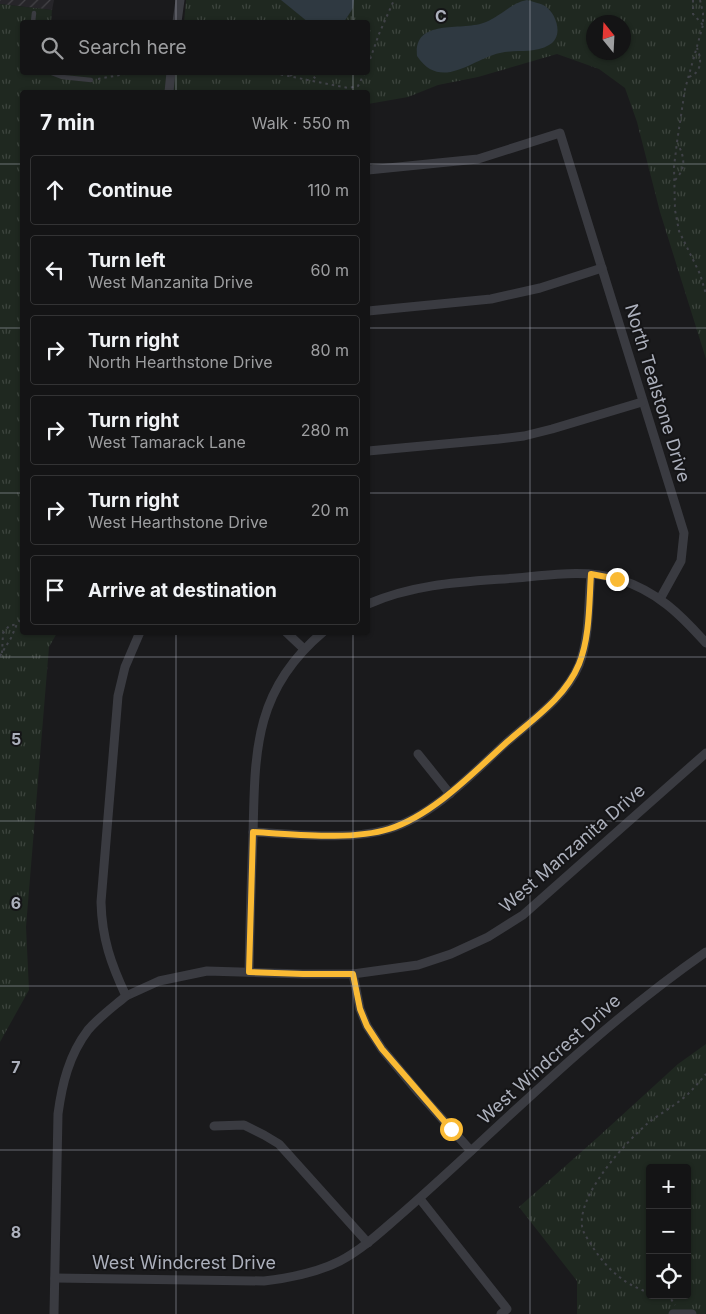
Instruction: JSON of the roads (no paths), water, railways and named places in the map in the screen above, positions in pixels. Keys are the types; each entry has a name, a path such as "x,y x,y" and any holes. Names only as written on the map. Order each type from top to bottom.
{"street":[{"path":"177,20 180,0"},
{"path":"169,90 171,75"},
{"name":"North Tealstone Drive","path":"370,170 478,159 560,133 684,533 681,560 660,599"},
{"path":"370,311 491,299 540,288 602,268"},
{"path":"370,451 499,440 524,436 642,402"},
{"path":"253,832 355,836 389,829 422,813 450,794 556,698 571,679 583,651 591,574"},
{"path":"370,603 387,596 433,584 547,575 591,574 617,579 642,588 660,599 706,643"},
{"path":"126,996 112,967 106,947 101,902 118,696 125,667 139,635"},
{"path":"289,635 304,649"},
{"path":"249,972 254,783 257,743 261,726 278,686 304,649 320,635"},
{"name":"West Manzanita Drive","path":"54,1314 58,1114 61,1088 68,1067 88,1030 107,1012 126,996 159,981 183,974 207,971 353,974 418,965 451,954 488,937 523,915 706,753"},
{"path":"418,754 450,794"},
{"name":"West Windcrest Drive","path":"55,1278 264,1281 292,1278 340,1261 368,1243 420,1199 644,997 706,952"},
{"path":"353,974 360,1009 367,1026 382,1049 471,1151"},
{"path":"214,1126 244,1125 279,1144 368,1243"},
{"path":"420,1199 504,1311"},
{"path":"673,1314 692,1314"}],"lane":[{"path":"34,13 34,20"},
{"path":"57,75 91,80"}]}
